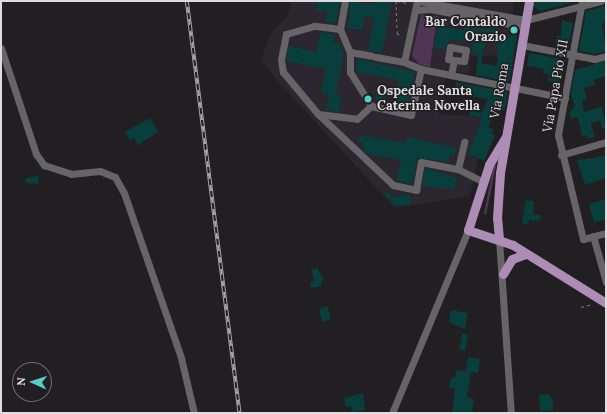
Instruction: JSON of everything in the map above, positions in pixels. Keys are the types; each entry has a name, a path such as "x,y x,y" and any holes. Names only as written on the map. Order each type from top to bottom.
{"main road":[{"name":"Via Roma","path":"500,242 497,205 505,138 522,45 521,23 530,1"},
{"path":"505,138 496,150 468,230 524,253 606,302"},
{"path":"503,274 512,259 524,253"}],"street":[{"path":"346,1 340,29 350,52 350,72 371,106 411,115 421,69"},
{"path":"404,62 418,1 521,23"},
{"path":"416,10 430,9 521,23 581,4 601,1"},
{"name":"Via Papa Pio XII","path":"581,4 558,135 561,155 583,239 593,236"},
{"path":"340,29 314,26 286,34 281,60 284,72 318,114 393,185 416,190 421,162 458,169 484,182"},
{"path":"522,45 595,59 606,56"},
{"path":"1,48 36,154 44,165 71,174 100,171 115,177 124,193 181,358 194,413"},
{"path":"350,52 404,62 421,69 451,76 565,98"},
{"path":"451,76 454,60"},
{"path":"318,114 357,119 371,106"},
{"path":"458,169 464,142"},
{"path":"561,155 606,142"},
{"path":"392,413 468,230"},
{"path":"606,233 593,236 606,282"},
{"path":"500,242 511,413"}],"path":[{"path":"408,3 397,1 397,33 400,37 409,36"}],"shaded area":[{"name":"Ospedale Santa Caterina Novella","path":"292,1 514,1 510,37 498,55 471,57 469,74 447,70 439,114 483,117 468,154 478,159 470,196 395,208 280,84 261,60 271,33 287,17"},
{"path":"421,14 448,18 446,26 436,25 430,67 419,64 412,56"},
{"path":"494,164 496,166 486,215 484,213"}],"building":[{"path":"340,1 336,23 325,22 327,11 317,11 316,2"},
{"path":"350,1 373,5 374,1 392,1 382,53 368,50 374,18 365,16 363,30 348,28"},
{"path":"535,1 575,2 539,11 534,6"},
{"path":"606,6 606,21 602,24 606,51 595,54 579,51 586,11"},
{"path":"562,20 573,23 568,49 555,46 557,36 561,36"},
{"path":"468,21 474,22 473,28 500,29 499,35 510,37 511,29 518,31 509,82 476,75 478,54 472,53 473,43 450,39 445,49 434,48 438,26 464,30","holes":["486,38 498,40 497,66 481,63"]},
{"path":"320,32 335,35 333,43 341,44 340,51 344,52 336,94 342,95 339,112 326,110 329,95 321,92 326,69 286,61 289,46 316,52"},
{"path":"529,53 566,60 559,83 548,81 549,74 543,73 544,69 527,66"},
{"path":"357,59 415,72 408,107 394,104 399,80 356,72"},
{"path":"606,61 606,76 593,80 595,85 584,88 587,99 582,101 584,112 602,107 606,128 602,129 600,121 591,123 595,137 588,139 586,135 582,137 578,117 572,119 569,113 575,106 571,94 575,70"},
{"path":"456,82 508,92 505,108 500,113 494,112 488,127 493,129 491,133 495,136 484,161 468,154 483,117 469,116 471,111 482,113 488,99 458,94 454,91"},
{"path":"377,89 387,91 385,101 375,99"},
{"path":"150,118 158,132 138,145 134,138 130,140 125,132"},
{"path":"360,135 406,143 407,137 457,148 455,155 450,154 449,162 417,158 412,184 397,181 401,160 367,154 363,150 364,143 358,142"},
{"path":"606,156 606,178 585,185 577,160"},
{"path":"425,168 457,178 455,190 422,186"},
{"path":"39,175 38,184 26,183 25,179"},
{"path":"390,192 391,197 410,194 412,204 396,206 383,193"},
{"path":"606,199 606,219 594,223 589,204"},
{"path":"526,200 534,201 533,215 541,215 540,221 529,220 528,224 522,224"},
{"path":"317,268 324,280 321,281 322,286 311,288 310,283 314,281 311,269"},
{"path":"327,306 331,319 322,322 319,309"},
{"path":"451,310 468,313 465,329 449,322"},
{"path":"462,333 468,335 465,351 459,349"},
{"path":"468,357 480,359 478,373 471,372 467,396 474,400 472,412 452,413 455,388 449,387 451,378 455,378 456,370 466,371"},
{"path":"363,393 365,410 352,412 351,406 346,407 344,398"},
{"path":"549,394 553,401 553,410 540,411 539,395"}],"railway":[{"path":"187,1 240,413"}],"place":[{"name":"Bar Contaldo Orazio","path":"514,30"},
{"name":"Ospedale Santa Caterina Novella","path":"368,99"}]}
